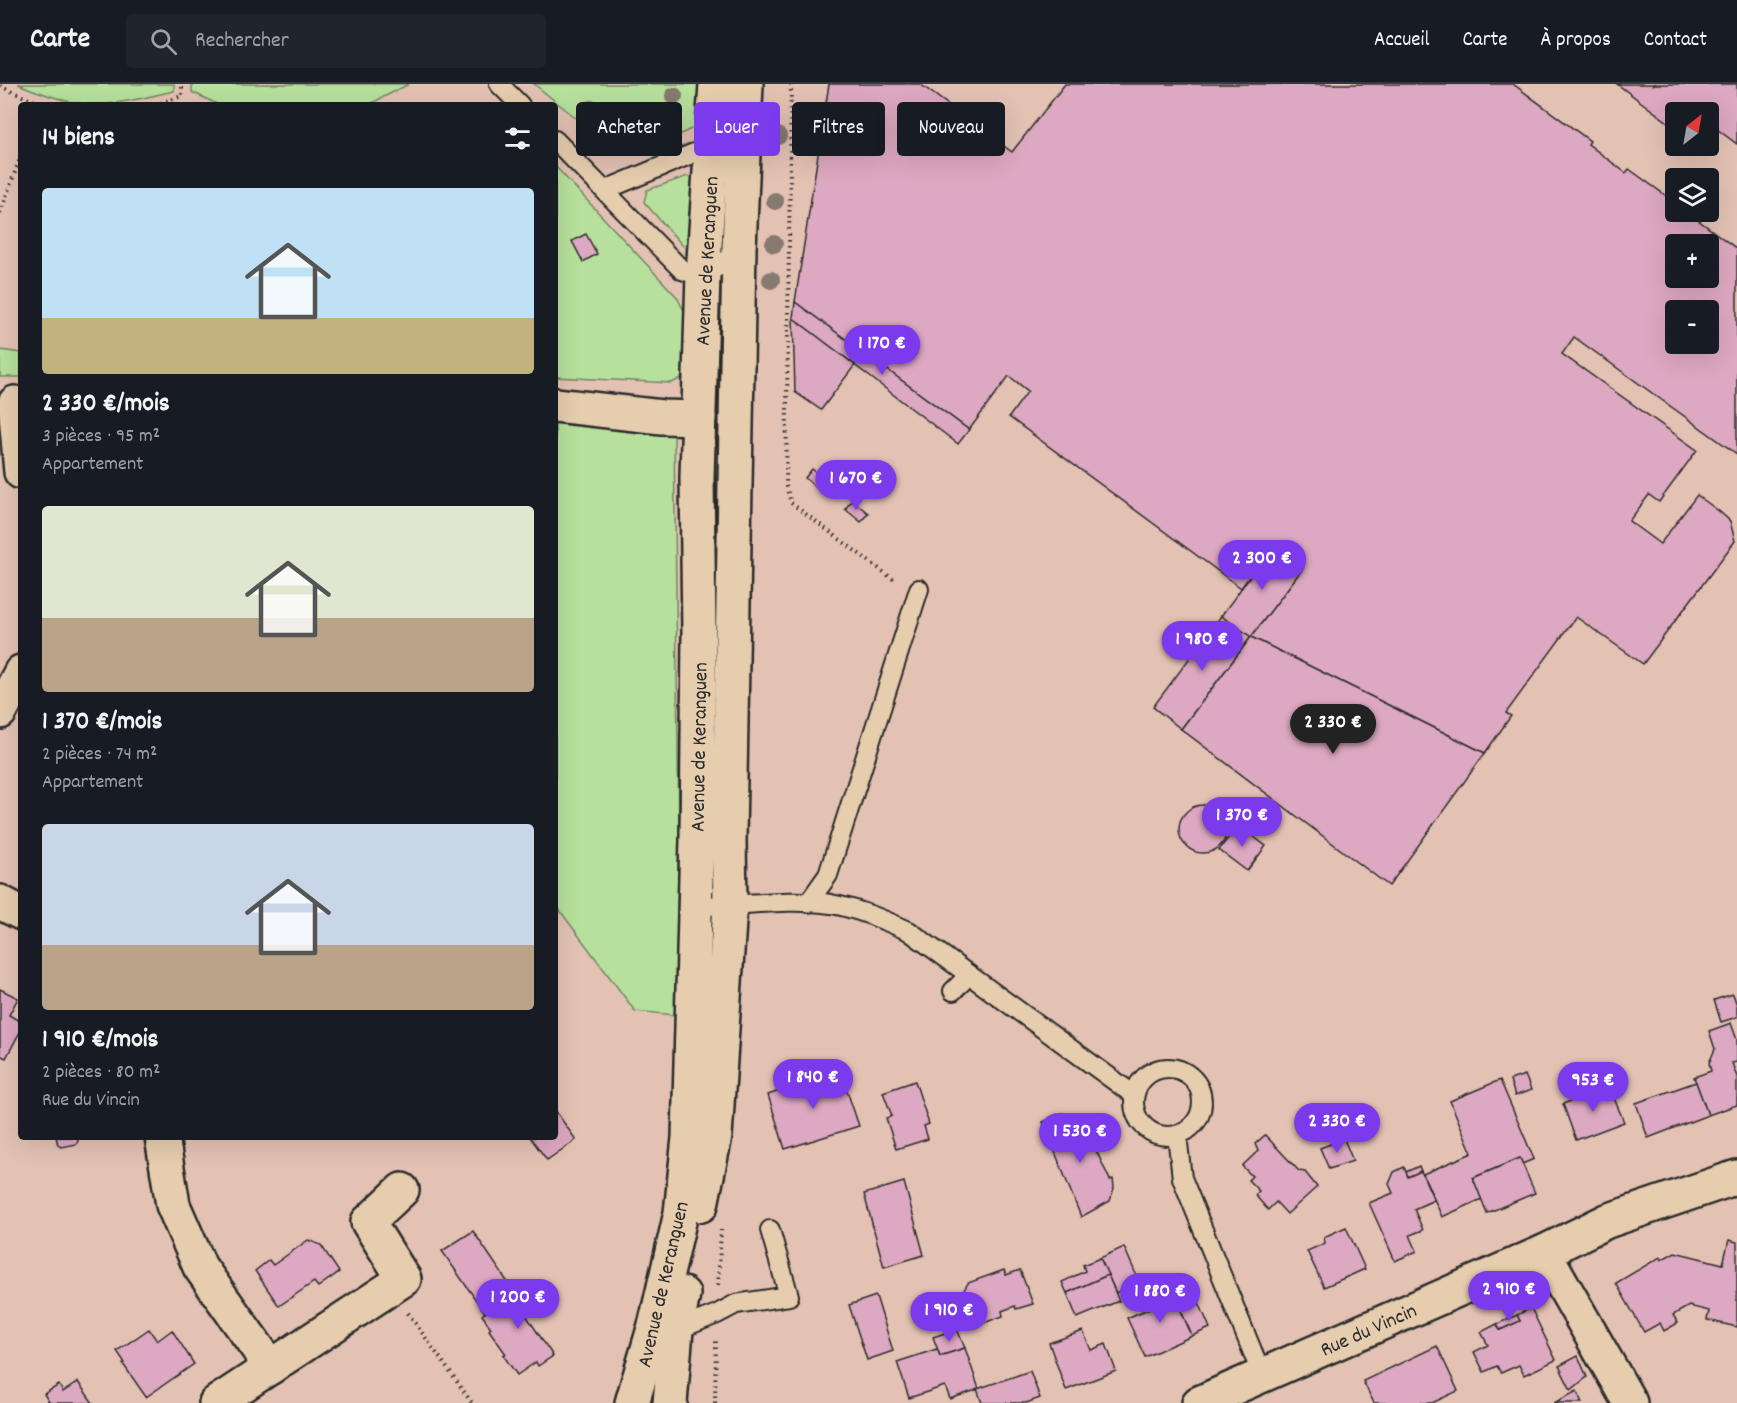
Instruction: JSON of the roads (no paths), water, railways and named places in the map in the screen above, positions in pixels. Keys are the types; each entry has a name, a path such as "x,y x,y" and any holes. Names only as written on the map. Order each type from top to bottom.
{"main road":[{"name":"Avenue de Keranguen","path":"715,102 716,84"},
{"name":"Avenue de Keranguen","path":"670,1403 676,1330 715,1136 730,906 739,248 746,84"},
{"name":"Avenue de Keranguen","path":"632,1403 656,1322 681,1213 689,1138 697,906 699,633 697,477 704,274 711,156"},
{"path":"12,402 18,449"},
{"path":"558,405 662,417 699,418"},
{"path":"0,712 18,678"},
{"path":"0,902 18,911"},
{"path":"162,1140 173,1205 200,1267 261,1384"},
{"name":"Rue du Vincin","path":"1199,1403 1544,1252 1608,1221 1737,1177"},
{"path":"216,1403 261,1384 404,1279 368,1222 402,1190"},
{"path":"1544,1252 1630,1403"}],"lane":[{"path":"499,84 517,102"},
{"path":"558,143 682,270 693,274 704,274 724,264 739,248"},
{"path":"605,190 694,153"},
{"path":"711,156 730,169 734,195 741,208"},
{"path":"808,903 828,875 918,593"},
{"path":"697,906 792,902 831,904 873,915 909,932 1134,1095"},
{"path":"953,991 967,974"},
{"path":"1176,1069 1195,1081 1202,1102 1200,1113 1195,1123 1176,1135 1165,1136 1154,1133 1144,1127 1137,1118 1134,1095 1145,1076 1155,1070 1176,1069"},
{"path":"1176,1135 1182,1178 1262,1376"},
{"path":"676,1330 736,1304 789,1296 770,1230"}]}
